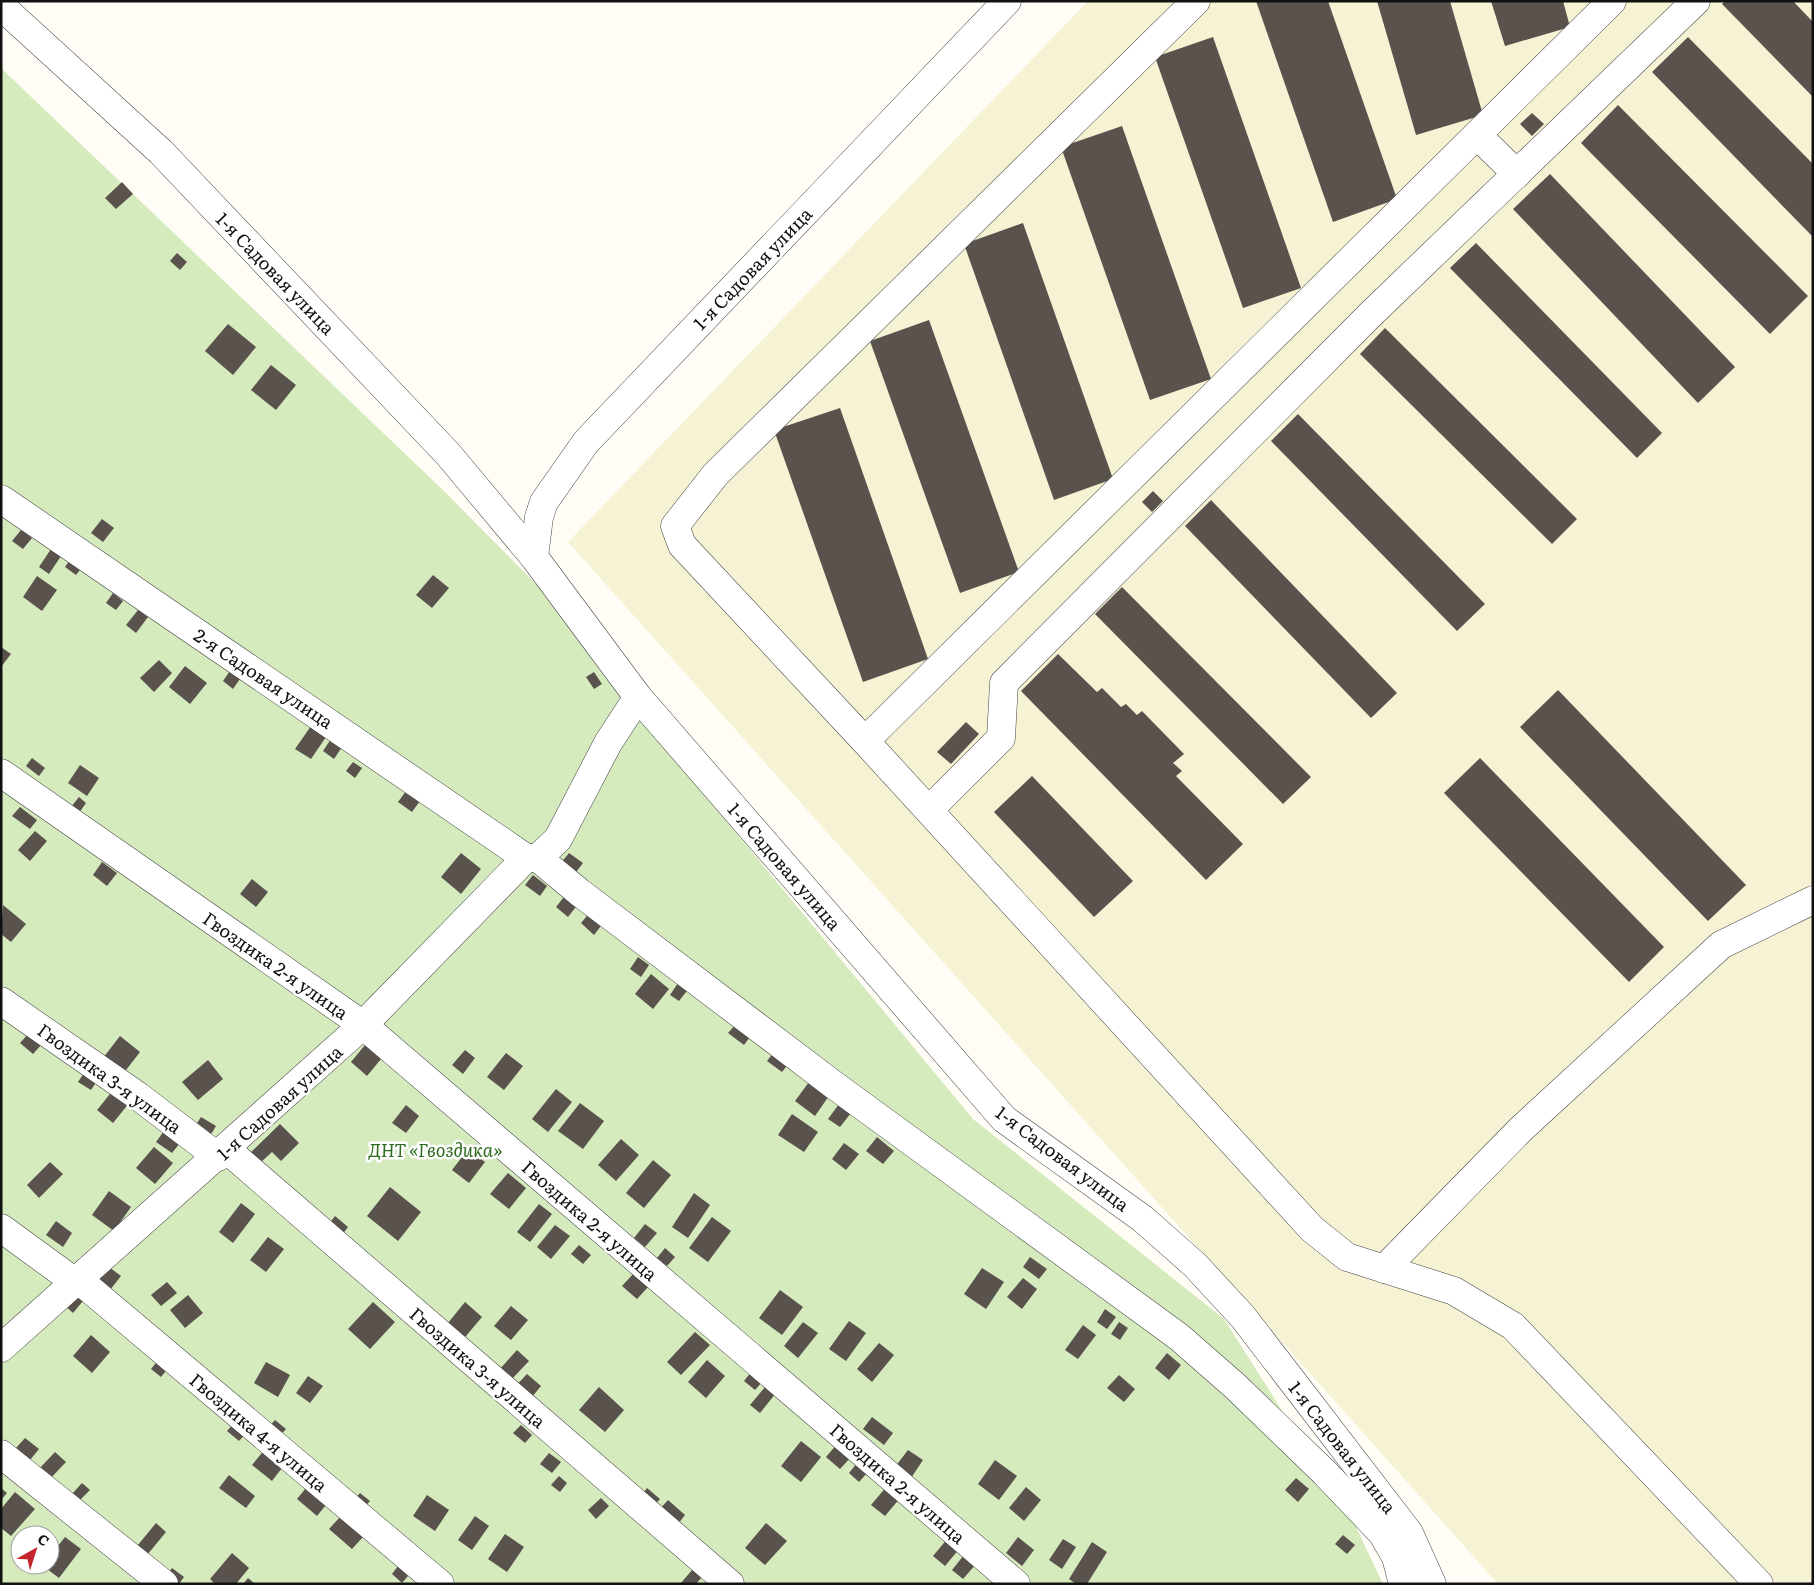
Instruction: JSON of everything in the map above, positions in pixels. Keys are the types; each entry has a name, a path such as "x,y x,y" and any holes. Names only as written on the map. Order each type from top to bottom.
{"street":[{"name":"1-я Садовая улица","path":"534,557 539,518 544,502 586,442 1008,1"},
{"path":"1196,1 715,475 675,526 682,546 929,810 1312,1228 1347,1257 1454,1291 1512,1326 1759,1584"},
{"path":"865,741 1612,1"},
{"path":"929,810 1001,738 1004,683 1372,314 1696,1"},
{"name":"1-я Садовая улица","path":"1,6 161,152 448,454 534,557 638,696 1004,1119 1144,1219 1195,1265 1243,1317 1409,1533 1432,1584"},
{"path":"1477,135 1517,174"},
{"name":"2-я Садовая улица","path":"1,499 532,858 834,1085 1179,1337 1235,1386 1325,1473 1382,1533 1396,1557 1403,1584"},
{"name":"1-я Садовая улица","path":"1,1348 222,1153 363,1025 532,858 558,839 608,743 638,696"},
{"name":"Гвоздика 2-я улица","path":"1,773 363,1025 1016,1584"},
{"path":"1384,1269 1520,1129 1721,945 1813,900"},
{"name":"Гвоздика 3-я улица","path":"1,1000 222,1153 730,1584"},
{"name":"Гвоздика 4-я улица","path":"1,1228 77,1281 440,1584"},
{"path":"1,1454 164,1584"}],"shaded area":[{"path":"1088,1 1813,1 1813,1584 1498,1584 568,542"}],"green space":[{"name":"ДНТ «Гвоздика»","path":"1,68 444,491 537,585 641,718 973,1119 1224,1319 1356,1527 1383,1584 1,1584"}],"building":[{"path":"1256,1 1328,1 1397,199 1333,222"},
{"path":"1377,1 1450,1 1483,115 1416,135"},
{"path":"1491,1 1563,1 1570,27 1505,46"},
{"path":"1725,1 1793,1 1813,22 1813,97 1722,4"},
{"path":"1213,37 1301,288 1243,308 1155,57"},
{"path":"1688,37 1813,164 1813,237 1652,72"},
{"path":"1618,105 1808,296 1770,334 1581,143"},
{"path":"1532,113 1544,124 1532,136 1520,124"},
{"path":"1122,126 1211,379 1150,400 1061,147"},
{"path":"1550,174 1735,367 1698,403 1513,209"},
{"path":"122,182 133,194 116,209 105,198"},
{"path":"1023,223 1113,479 1054,500 964,244"},
{"path":"1476,243 1662,433 1637,458 1450,268"},
{"path":"177,253 187,262 180,270 170,261"},
{"path":"929,320 1019,572 960,593 870,341"},
{"path":"228,324 256,347 233,375 205,351"},
{"path":"1385,328 1577,519 1552,544 1360,354"},
{"path":"271,365 296,385 276,410 251,390"},
{"path":"840,408 928,659 863,682 774,430"},
{"path":"1298,414 1485,604 1457,631 1271,441"},
{"path":"1153,491 1163,501 1152,512 1142,502"},
{"path":"1211,500 1397,693 1371,718 1185,526"},
{"path":"102,519 114,528 103,542 91,533"},
{"path":"21,530 32,538 23,549 12,541"},
{"path":"53,546 63,553 49,574 39,567"},
{"path":"72,557 83,566 76,575 65,567"},
{"path":"433,575 449,588 432,608 416,595"},
{"path":"37,576 57,590 42,611 23,597"},
{"path":"1122,587 1311,777 1283,804 1095,614"},
{"path":"113,593 123,601 116,610 106,603"},
{"path":"138,610 148,617 136,633 126,625"},
{"path":"1,647 11,654 1,667"},
{"path":"1058,654 1097,692 1102,688 1121,707 1126,704 1137,715 1142,711 1184,754 1173,763 1182,771 1176,776 1243,844 1206,880 1021,691"},
{"path":"159,660 172,673 154,692 140,678"},
{"path":"185,666 207,683 190,704 169,687"},
{"path":"232,668 242,676 233,689 223,681"},
{"path":"594,672 602,684 594,689 586,677"},
{"path":"1558,690 1746,885 1708,921 1520,727"},
{"path":"966,722 979,734 951,764 937,752"},
{"path":"311,726 326,737 311,759 295,749"},
{"path":"331,739 342,747 334,759 323,751"},
{"path":"32,758 45,768 39,776 26,766"},
{"path":"1480,758 1664,947 1629,982 1444,793"},
{"path":"353,762 362,768 355,778 346,771"},
{"path":"80,765 99,778 87,796 68,783"},
{"path":"1032,776 1133,881 1094,917 994,812"},
{"path":"406,791 420,801 412,812 398,802"},
{"path":"79,797 86,803 79,813 71,807"},
{"path":"20,807 37,820 30,829 12,816"},
{"path":"35,831 47,841 30,861 18,850"},
{"path":"461,853 481,869 461,894 441,877"},
{"path":"569,853 583,863 574,875 560,864"},
{"path":"102,862 117,873 107,886 93,875"},
{"path":"533,875 547,886 540,896 525,885"},
{"path":"252,879 268,892 256,907 240,894"},
{"path":"567,893 579,903 568,917 556,907"},
{"path":"3,905 26,924 11,942 1,934"},
{"path":"591,911 604,922 594,935 581,923"},
{"path":"638,957 649,965 641,977 630,969"},
{"path":"651,974 669,989 653,1009 635,994"},
{"path":"680,980 690,987 679,1001 670,995"},
{"path":"737,1023 752,1034 744,1045 728,1033"},
{"path":"29,1033 42,1044 33,1054 20,1043"},
{"path":"120,1036 140,1052 123,1074 103,1058"},
{"path":"365,1045 381,1059 367,1076 351,1062"},
{"path":"465,1050 475,1058 463,1074 452,1065"},
{"path":"774,1052 789,1063 782,1072 767,1061"},
{"path":"506,1053 523,1066 504,1090 487,1077"},
{"path":"208,1060 223,1079 198,1100 182,1082"},
{"path":"84,1073 97,1081 91,1090 78,1082"},
{"path":"812,1078 831,1093 815,1116 795,1101"},
{"path":"114,1089 130,1102 113,1123 97,1110"},
{"path":"556,1089 572,1102 548,1132 532,1119"},
{"path":"580,1103 604,1121 583,1149 558,1131"},
{"path":"839,1104 851,1113 840,1127 828,1119"},
{"path":"406,1105 419,1116 406,1133 392,1123"},
{"path":"792,1114 818,1132 804,1152 778,1135"},
{"path":"201,1117 216,1126 210,1136 195,1126"},
{"path":"280,1124 299,1143 281,1161 272,1152 260,1163 250,1153"},
{"path":"164,1131 180,1143 172,1153 156,1142"},
{"path":"877,1137 894,1151 883,1164 866,1151"},
{"path":"621,1139 639,1155 616,1181 598,1165"},
{"path":"844,1143 859,1154 846,1170 832,1159"},
{"path":"154,1147 173,1163 155,1184 136,1168"},
{"path":"468,1149 485,1162 469,1183 452,1170"},
{"path":"653,1160 671,1175 644,1208 626,1193"},
{"path":"50,1162 63,1174 39,1198 27,1185"},
{"path":"508,1173 526,1188 509,1209 490,1194"},
{"path":"390,1187 421,1212 398,1241 367,1216"},
{"path":"109,1191 131,1207 114,1231 92,1215"},
{"path":"694,1193 710,1205 688,1238 672,1227"},
{"path":"241,1203 255,1214 233,1243 219,1232"},
{"path":"539,1204 552,1214 530,1242 517,1232"},
{"path":"335,1216 348,1227 339,1239 326,1228"},
{"path":"712,1217 731,1231 708,1262 689,1248"},
{"path":"56,1221 72,1233 63,1247 46,1235"},
{"path":"645,1224 657,1233 645,1247 634,1238"},
{"path":"555,1225 570,1236 551,1259 537,1247"},
{"path":"268,1237 284,1249 266,1272 250,1260"},
{"path":"579,1245 591,1255 583,1264 571,1254"},
{"path":"665,1248 675,1257 667,1266 657,1258"},
{"path":"1030,1257 1047,1269 1039,1279 1023,1267"},
{"path":"109,1267 121,1276 110,1290 98,1280"},
{"path":"982,1268 1004,1282 986,1309 964,1294"},
{"path":"634,1273 649,1286 637,1299 622,1286"},
{"path":"1023,1278 1037,1289 1022,1309 1007,1297"},
{"path":"167,1282 177,1293 161,1306 151,1295"},
{"path":"780,1290 803,1307 782,1335 759,1318"},
{"path":"74,1294 83,1301 73,1313 64,1305"},
{"path":"188,1295 203,1313 185,1328 170,1310"},
{"path":"373,1302 395,1322 370,1349 348,1329"},
{"path":"465,1302 482,1317 461,1342 444,1328"},
{"path":"511,1306 528,1320 511,1340 494,1326"},
{"path":"1105,1309 1116,1317 1107,1329 1097,1322"},
{"path":"849,1321 866,1333 846,1361 829,1349"},
{"path":"803,1322 818,1333 798,1358 784,1346"},
{"path":"1119,1322 1128,1328 1120,1340 1111,1334"},
{"path":"1083,1325 1096,1335 1078,1359 1065,1350"},
{"path":"695,1332 710,1345 681,1375 667,1362"},
{"path":"91,1335 110,1352 92,1373 73,1356"},
{"path":"879,1343 894,1355 872,1382 857,1369"},
{"path":"517,1350 529,1361 510,1381 499,1370"},
{"path":"1167,1353 1181,1365 1169,1380 1155,1368"},
{"path":"160,1358 170,1366 161,1377 151,1369"},
{"path":"707,1360 725,1376 706,1398 688,1382"},
{"path":"266,1362 290,1375 278,1397 254,1383"},
{"path":"751,1372 763,1381 755,1390 744,1381"},
{"path":"527,1374 541,1386 527,1403 512,1390"},
{"path":"1119,1375 1135,1389 1124,1402 1107,1388"},
{"path":"308,1376 323,1386 310,1403 296,1393"},
{"path":"771,1380 780,1388 760,1413 750,1405"},
{"path":"599,1387 624,1410 605,1432 579,1410"},
{"path":"872,1417 893,1433 884,1445 863,1429"},
{"path":"275,1420 286,1429 278,1438 267,1429"},
{"path":"236,1421 248,1431 239,1441 227,1431"},
{"path":"521,1425 532,1435 525,1443 513,1433"},
{"path":"25,1438 39,1449 30,1460 16,1448"},
{"path":"801,1441 821,1457 801,1482 781,1466"},
{"path":"838,1443 852,1456 840,1469 826,1457"},
{"path":"266,1448 285,1464 272,1481 252,1465"},
{"path":"908,1450 923,1460 911,1478 895,1467"},
{"path":"55,1452 66,1462 48,1481 37,1471"},
{"path":"549,1453 561,1462 552,1473 540,1464"},
{"path":"995,1460 1017,1476 999,1500 978,1484"},
{"path":"857,1463 868,1472 859,1482 849,1473"},
{"path":"229,1475 255,1496 246,1508 219,1488"},
{"path":"559,1476 567,1483 560,1492 551,1485"},
{"path":"1296,1478 1309,1489 1298,1502 1285,1490"},
{"path":"82,1483 90,1490 79,1501 72,1494"},
{"path":"310,1483 330,1500 317,1516 297,1499"},
{"path":"887,1486 901,1497 885,1516 871,1505"},
{"path":"1026,1487 1041,1500 1024,1521 1009,1508"},
{"path":"1,1488 7,1493 1,1500"},
{"path":"647,1488 660,1499 653,1507 641,1496"},
{"path":"15,1492 35,1509 21,1525 10,1525 10,1535 1,1528 1,1509"},
{"path":"360,1493 370,1501 361,1511 352,1502"},
{"path":"427,1495 449,1510 435,1531 413,1516"},
{"path":"601,1498 609,1506 596,1519 588,1510"},
{"path":"668,1500 685,1515 675,1528 657,1512"},
{"path":"475,1516 489,1526 472,1550 458,1540"},
{"path":"340,1517 363,1537 352,1549 329,1529"},
{"path":"156,1523 166,1532 143,1560 133,1551"},
{"path":"766,1523 787,1541 765,1565 745,1548"},
{"path":"505,1534 524,1547 507,1572 488,1559"},
{"path":"1343,1535 1355,1545 1347,1554 1335,1544"},
{"path":"65,1537 81,1549 59,1578 55,1575 60,1575 60,1543"},
{"path":"1018,1537 1034,1550 1022,1566 1006,1553"},
{"path":"948,1538 960,1548 945,1566 933,1556"},
{"path":"1063,1539 1076,1547 1062,1569 1049,1560"},
{"path":"1092,1542 1107,1552 1087,1584 1076,1584 1069,1579"},
{"path":"232,1553 249,1568 236,1584 215,1584 210,1579"},
{"path":"964,1555 976,1564 963,1579 952,1570"},
{"path":"398,1566 408,1576 402,1583 392,1574"},
{"path":"172,1568 184,1577 179,1584 167,1575"},
{"path":"693,1569 702,1577 696,1584 680,1584"},
{"path":"248,1578 255,1584 243,1584"}]}
